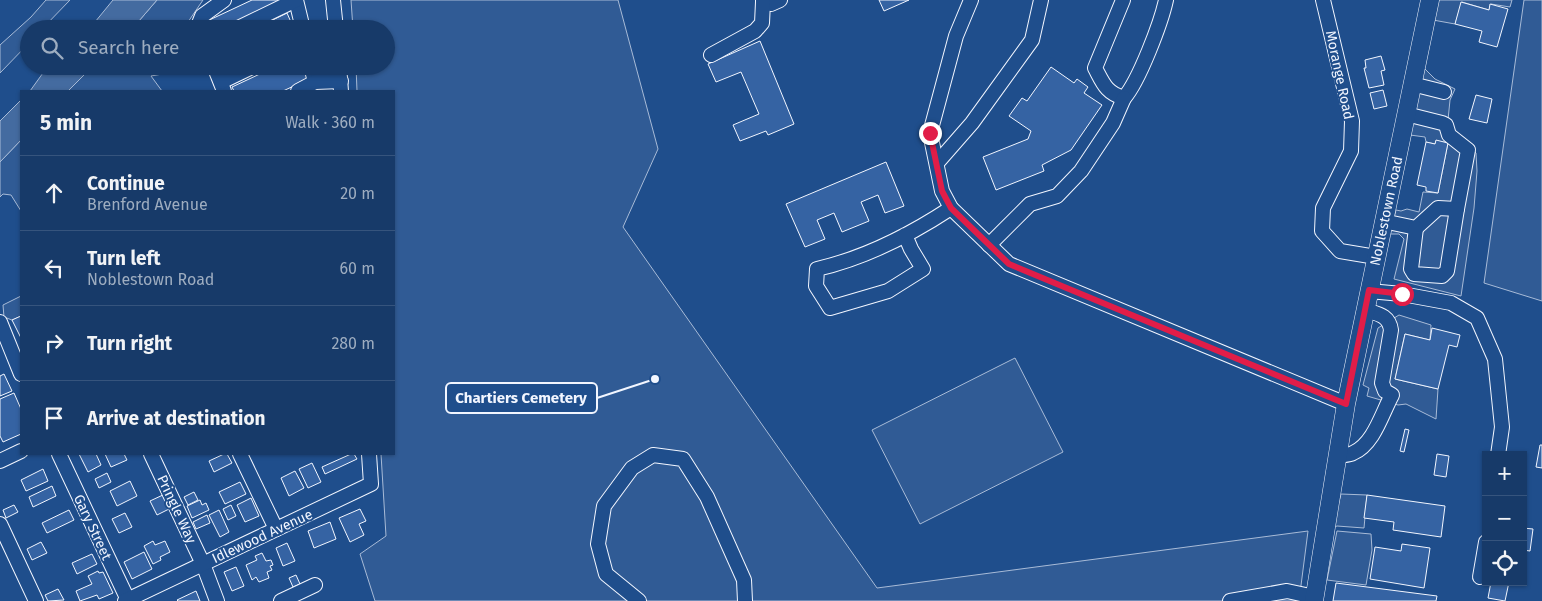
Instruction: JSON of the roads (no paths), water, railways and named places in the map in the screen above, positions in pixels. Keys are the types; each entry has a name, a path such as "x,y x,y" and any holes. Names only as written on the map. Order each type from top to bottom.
{"main road":[{"name":"Noblestown Road","path":"1314,599 1346,404 1430,0"}],"street":[{"path":"200,20 202,16 224,0"},
{"path":"255,20 296,0 301,20"},
{"path":"334,0 335,20"},
{"path":"711,55 755,32 762,23 763,1 771,4 780,0"},
{"path":"971,0 956,36 930,133 942,191 951,208 1009,264 1346,404"},
{"path":"937,164 972,123 1032,40 1041,0"},
{"path":"1123,0 1095,68 1102,82 1112,95 1124,98"},
{"path":"989,245 1030,204 1057,196 1081,171 1113,123 1124,98 1130,91 1164,11 1166,0"},
{"name":"Morange Road","path":"1323,0 1352,122 1351,151 1323,208 1322,230 1340,251 1376,258"},
{"path":"217,75 222,87 240,75"},
{"path":"313,75 315,82"},
{"path":"300,90 315,82 341,86"},
{"path":"1412,84 1444,92"},
{"path":"1406,114 1446,125 1449,135 1468,150 1446,271 1442,276 1414,274 1411,269 1416,228 1438,208 1457,209"},
{"path":"905,234 911,249 923,269 888,291 830,308 816,286 817,269 841,263 905,234 951,208"},
{"path":"1383,221 1416,228"},
{"path":"1369,290 1451,303 1477,318 1495,359 1502,427 1499,451"},
{"path":"1338,456 1353,453 1362,447 1370,437 1392,395 1385,391 1382,382 1391,330 1390,323 1383,315 1365,310"},
{"path":"0,322 20,372"},
{"path":"0,461 20,451"},
{"name":"Gary Street","path":"59,455 126,600"},
{"name":"Pringle Way","path":"151,455 203,564 217,601"},
{"path":"240,455 276,529"},
{"name":"Idlewood Avenue","path":"126,600 371,484 369,455"},
{"path":"639,601 606,574 598,544 604,506 632,468 653,455 683,460 708,496 744,580 745,601"},
{"path":"0,524 36,601"},
{"path":"1480,577 1482,565"},
{"path":"281,601 315,585"},
{"path":"1230,601 1287,591 1314,599"}],"place":[{"name":"Chartiers Cemetery","path":"655,379"}]}
